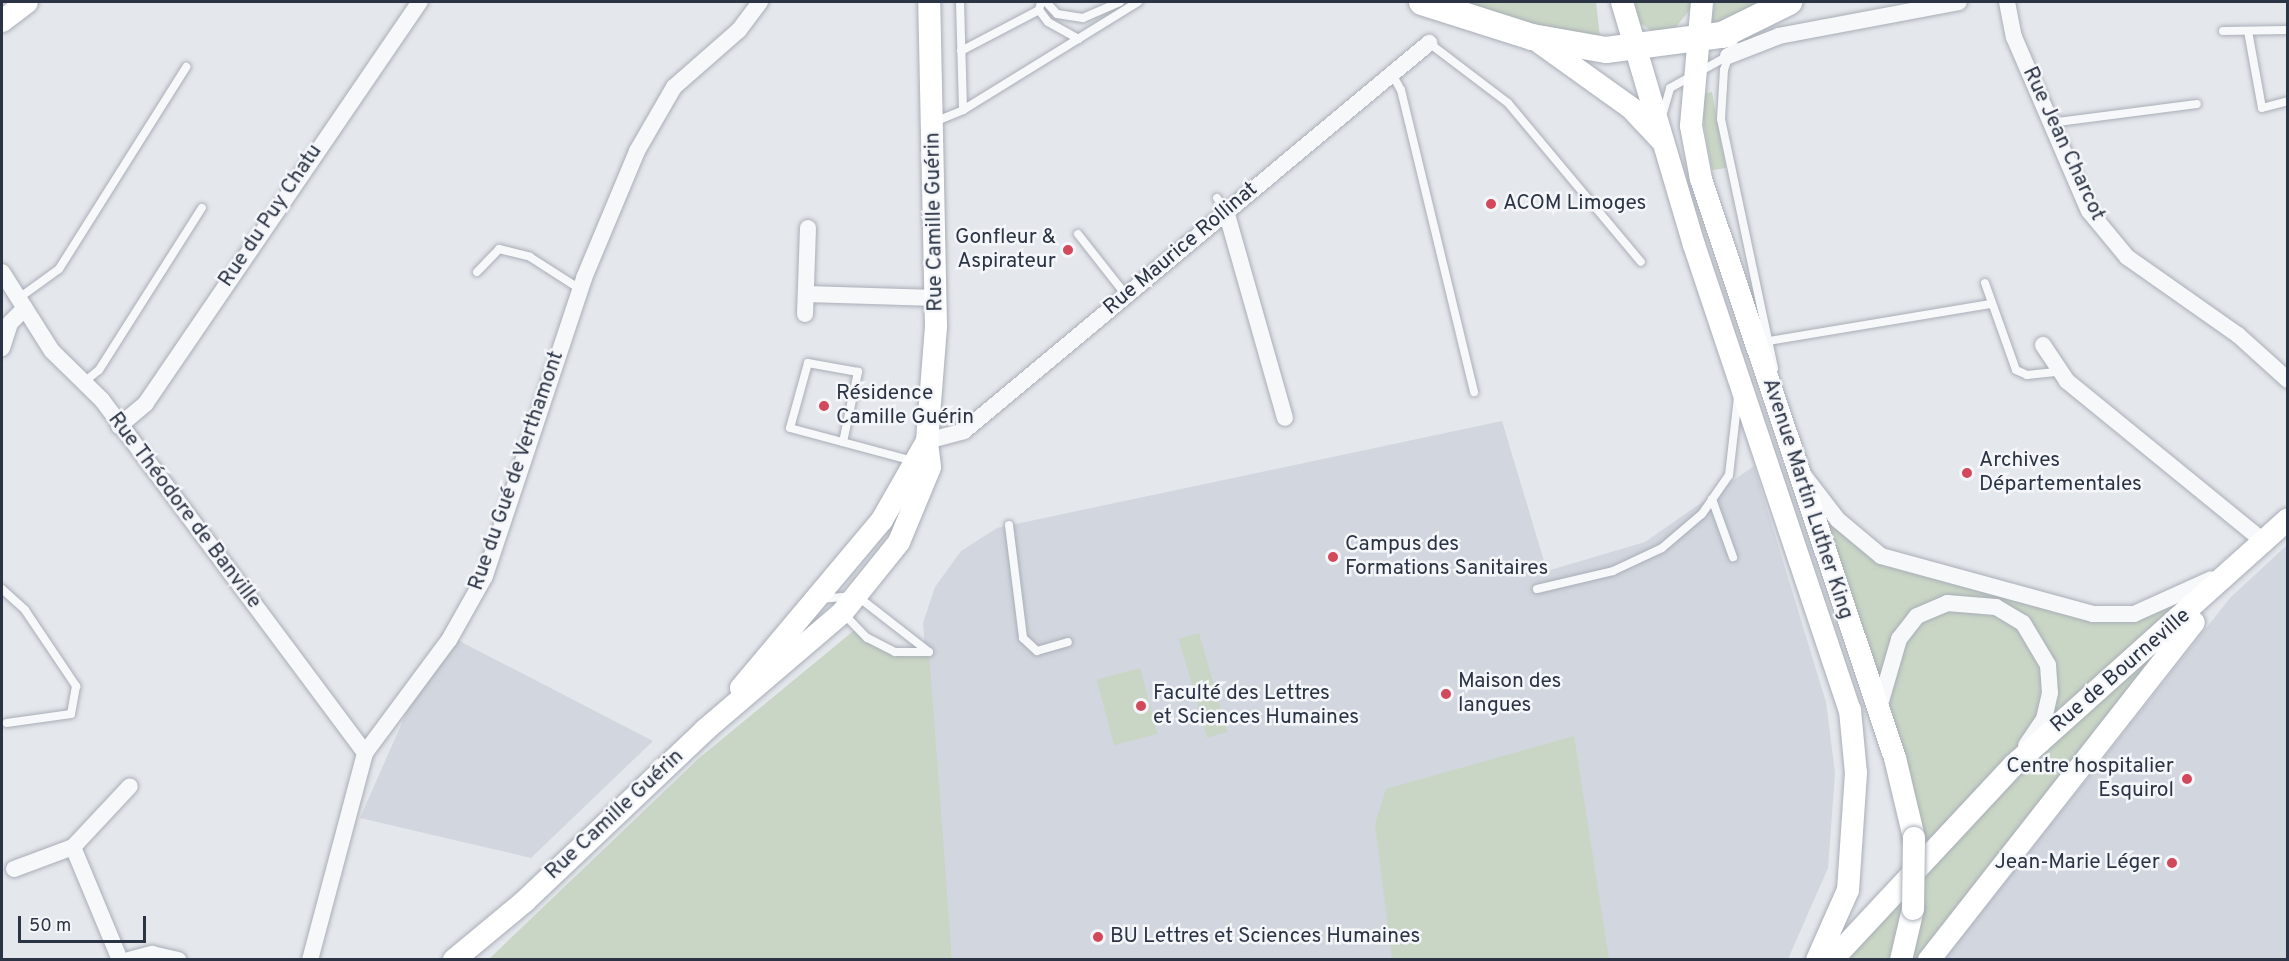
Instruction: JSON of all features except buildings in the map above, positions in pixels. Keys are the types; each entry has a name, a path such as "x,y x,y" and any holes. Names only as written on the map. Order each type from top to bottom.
{"main road":[{"path":"2,21 27,2"},
{"name":"Rue Camille Guérin","path":"454,960 525,901 705,730 847,603 899,542 930,467 927,441 936,298 934,122 929,2"},
{"path":"1422,2 1532,37 1593,49 1636,47 1696,39 1738,30 1789,2"},
{"name":"Avenue Martin Luther King","path":"1622,2 1742,389 1850,710 1856,773 1848,890 1817,960"},
{"name":"Avenue Martin Luther King","path":"1702,2 1696,39 1691,126 1698,164 1733,282 1798,468 1878,712 1914,838 1913,909 1901,960"},
{"path":"1532,37 1631,108 1664,142"},
{"name":"Rue Camille Guérin","path":"705,730 812,598 877,526 913,461 927,441"},
{"name":"Rue de Bourneville","path":"1833,960 2014,765 2288,519"},
{"path":"847,603 852,568 876,539 877,526"},
{"name":"Rue de Bourneville","path":"1929,960 2237,566"},
{"name":"Rue Camille Guérin","path":"471,960 525,901"}],"street":[{"name":"Rue du Puy Chatu","path":"119,426 140,409 420,2"},
{"name":"Rue du Gué de Verthamont","path":"310,960 365,753 449,640 485,576 580,289 657,111 687,72 739,30 760,2"},
{"path":"1728,56 1771,38 1900,6 1959,2"},
{"name":"Rue Jean Charcot","path":"2007,2 2014,37 2089,211 2127,257 2238,335 2288,380"},
{"name":"Rue Maurice Rollinat","path":"927,441 964,431 1126,294 1221,204 1392,74 1429,43"},
{"path":"1221,204 1285,418"},
{"path":"805,314 808,228"},
{"name":"Rue Théodore de Banville","path":"2,272 52,351 84,382 119,426 365,753"},
{"path":"806,294 936,298"},
{"path":"2,348 6,321 22,303"},
{"path":"2043,345 2058,372 2264,541"},
{"path":"1798,468 1838,520 1881,556 2092,614 2134,614 2237,566"},
{"path":"1878,712 1899,639 1917,616 1947,603 1996,607 2023,623 2048,665 2050,693 2044,719 2014,765"},
{"path":"14,869 73,847 130,786"},
{"path":"73,847 120,960"},
{"path":"129,960 152,954 178,960"}],"lane":[{"path":"1046,2 1058,14 1083,18 1120,2"},
{"path":"934,122 963,110 1138,2"},
{"path":"963,110 961,51 964,3"},
{"path":"961,51 1040,6 1048,22 1080,39"},
{"path":"1738,30 1728,56 1721,119 1771,345 1777,407"},
{"path":"2248,30 2262,108 2288,101"},
{"path":"2223,31 2288,30"},
{"path":"1429,43 1508,103 1641,262"},
{"path":"1664,142 1663,103 1670,88 1695,70 1728,56"},
{"path":"22,303 59,269 186,67"},
{"path":"1392,74 1401,90 1474,392"},
{"path":"2050,123 2197,104"},
{"path":"84,382 99,370 202,208"},
{"path":"1078,234 1126,294"},
{"path":"477,272 499,249 530,257 580,289"},
{"path":"1733,282 1771,345"},
{"path":"1985,283 2016,370 2027,375 2058,372"},
{"path":"1771,345 1991,304"},
{"path":"843,442 858,372 808,363 790,428 913,461"},
{"path":"1537,589 1612,571 1662,548 1712,499 1729,475 1742,389"},
{"path":"1712,499 1733,556"},
{"path":"1009,525 1023,638 1037,651 1068,642"},
{"path":"2,589 25,610 76,686 71,714 7,723"},
{"path":"812,598 847,603 928,652 895,652 867,638 847,603"}],"shaded area":[{"path":"1502,421 1547,571 1645,542 1754,466 1826,702 1835,773 1828,868 1788,959 952,959 923,623 935,587 961,551 997,528"},
{"name":"Centre hospitalier Esquirol","path":"2287,545 2287,959 1944,960 2230,598"},
{"path":"442,632 653,741 531,858 360,818"}],"green space":[{"path":"1458,2 1596,2 1600,37 1547,31"},
{"path":"1631,2 1691,2 1691,8 1673,31 1653,32 1636,20"},
{"path":"1715,2 1757,2 1728,23 1711,24"},
{"path":"1712,92 1726,168 1712,170 1701,107 1702,94"},
{"path":"1798,468 1881,556 2092,614 2134,614 2237,566 1929,959 1835,959 1917,876 1914,838"},
{"path":"857,628 895,652 929,652 952,959 488,960 698,759"},
{"path":"1199,633 1227,732 1207,738 1179,639"},
{"path":"1140,668 1158,734 1114,745 1097,680"},
{"path":"1574,736 1609,959 1392,959 1375,824 1386,789"}],"place":[{"name":"ACOM Limoges","path":"1491,204"},
{"name":"Gonfleur & Aspirateur","path":"1068,250"},
{"name":"Résidence Camille Guérin","path":"824,406"},
{"name":"Archives Départementales","path":"1967,473"},
{"name":"Campus des Formations Sanitaires","path":"1333,557"},
{"name":"Maison des langues","path":"1446,694"},
{"name":"Faculté des Lettres et Sciences Humaines","path":"1141,706"},
{"name":"Centre hospitalier Esquirol","path":"2187,779"},
{"name":"Jean-Marie Léger","path":"2172,863"},
{"name":"BU Lettres et Sciences Humaines","path":"1098,937"}]}
